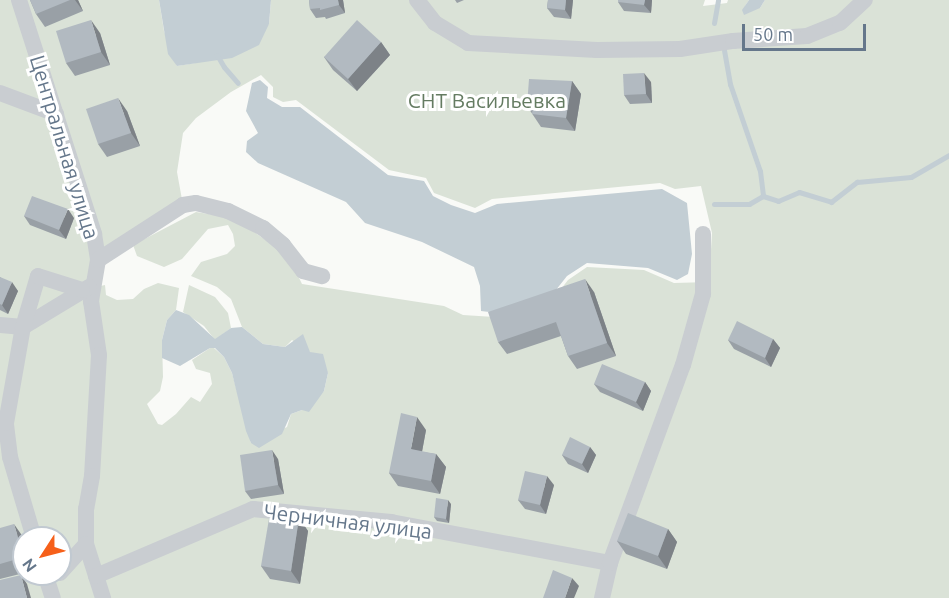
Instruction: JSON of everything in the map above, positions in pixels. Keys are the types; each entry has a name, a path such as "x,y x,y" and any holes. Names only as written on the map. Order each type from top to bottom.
{"street":[{"name":"Центральная улица","path":"19,0 94,234 98,260 87,287 99,355 92,476 86,509 86,544 103,598"},
{"path":"417,0 435,23 468,43 588,50 680,48 733,41 807,36 840,23 865,0"},
{"path":"0,93 56,114"},
{"path":"98,260 183,206 196,203 228,211 263,228 283,245 303,271 322,276"},
{"path":"602,598 610,563 683,365 703,294 703,234"},
{"path":"30,526 10,457 6,423 23,327 38,276 87,287"},
{"path":"0,325 23,327 87,287"},
{"name":"Черничная улица","path":"96,576 253,509 391,522 610,563"},
{"path":"72,558 86,544"}],"green space":[{"name":"СНТ Васильевка","path":"0,0 159,0 164,31 177,66 195,63 269,24 271,0 705,0 703,6 727,3 728,0 749,0 745,6 760,8 765,0 949,0 949,598 0,598","holes":["261,75 273,87 273,97 283,102 296,100 389,170 426,178 434,193 475,208 492,199 660,183 675,189 701,186 712,233 709,282 674,283 644,270 587,267 568,280 551,302 526,319 463,315 444,306 302,284 289,257 253,231 227,217 196,212 133,245 137,256 164,267 182,259 208,229 228,225 233,234 235,246 227,254 201,262 191,276 217,287 231,299 242,327 263,344 285,347 292,340 310,352 328,373 324,391 302,410 291,414 287,427 251,443 232,373 224,357 214,348 210,348 192,360 196,369 210,373 212,384 200,402 191,397 176,414 162,425 158,424 147,404 160,391 163,377 162,340 167,320 176,310 179,288 158,283 144,289 133,299 117,300 106,295 105,285 83,290 98,260 183,205 177,172 183,133 196,118 231,92"]},
{"path":"189,285 215,297 228,313 231,328 215,340 204,326 183,312"}],"shaded area":[{"path":"159,0 271,0 269,24 259,45 232,58 177,66 168,54"},
{"path":"749,0 765,0 760,8 744,15 742,10"},
{"path":"260,80 268,87 267,98 282,107 300,107 388,175 424,181 433,196 475,213 497,204 662,189 687,203 692,254 688,274 677,280 648,268 587,263 567,276 548,300 523,316 481,311 480,286 474,267 422,242 365,223 346,202 258,163 246,152 247,141 258,133 246,111 252,83"},
{"path":"176,310 189,315 215,339 231,328 242,327 263,344 285,347 303,334 310,352 323,354 328,373 324,391 309,412 302,410 291,414 282,434 259,448 251,443 246,431 232,373 224,357 215,348 210,348 180,366 162,358 162,340 167,320"}],"building":[{"path":"30,0 70,0 36,14"},
{"path":"309,0 338,0 339,5 320,10 320,8 310,9"},
{"path":"548,0 566,0 565,10 547,8"},
{"path":"618,0 645,0 644,5 618,2"},
{"path":"91,20 101,52 66,63 56,31"},
{"path":"357,20 381,42 348,79 324,57"},
{"path":"644,73 646,94 624,95 623,74"},
{"path":"529,79 572,81 566,118 532,114 533,106 527,106"},
{"path":"118,98 131,133 98,144 86,109"},
{"path":"32,196 68,209 59,230 24,216"},
{"path":"0,277 12,282 2,305 0,304"},
{"path":"585,279 607,343 568,356 556,322 498,342 488,312"},
{"path":"737,321 773,339 765,358 728,340"},
{"path":"602,364 645,382 636,402 594,384"},
{"path":"401,413 417,417 411,449 436,454 431,481 389,473"},
{"path":"570,437 590,447 582,464 562,455"},
{"path":"272,450 278,485 245,491 240,455"},
{"path":"525,471 547,476 540,505 518,500"},
{"path":"436,498 448,500 446,519 434,517"},
{"path":"270,513 299,518 291,571 261,566"},
{"path":"628,513 668,529 658,556 617,541"},
{"path":"14,524 15,526 12,526 12,560 0,564 0,528"},
{"path":"553,570 572,578 565,598 543,598"},
{"path":"12,577 12,586 24,586 27,598 0,598 0,580"}],"waterway":[{"path":"714,23 718,0"},
{"path":"724,50 730,84 760,171 763,196"},
{"path":"217,55 238,83"},
{"path":"763,196 778,201 799,192 831,202 857,182 911,177 949,155"},
{"path":"714,204 749,204 763,196"}]}
